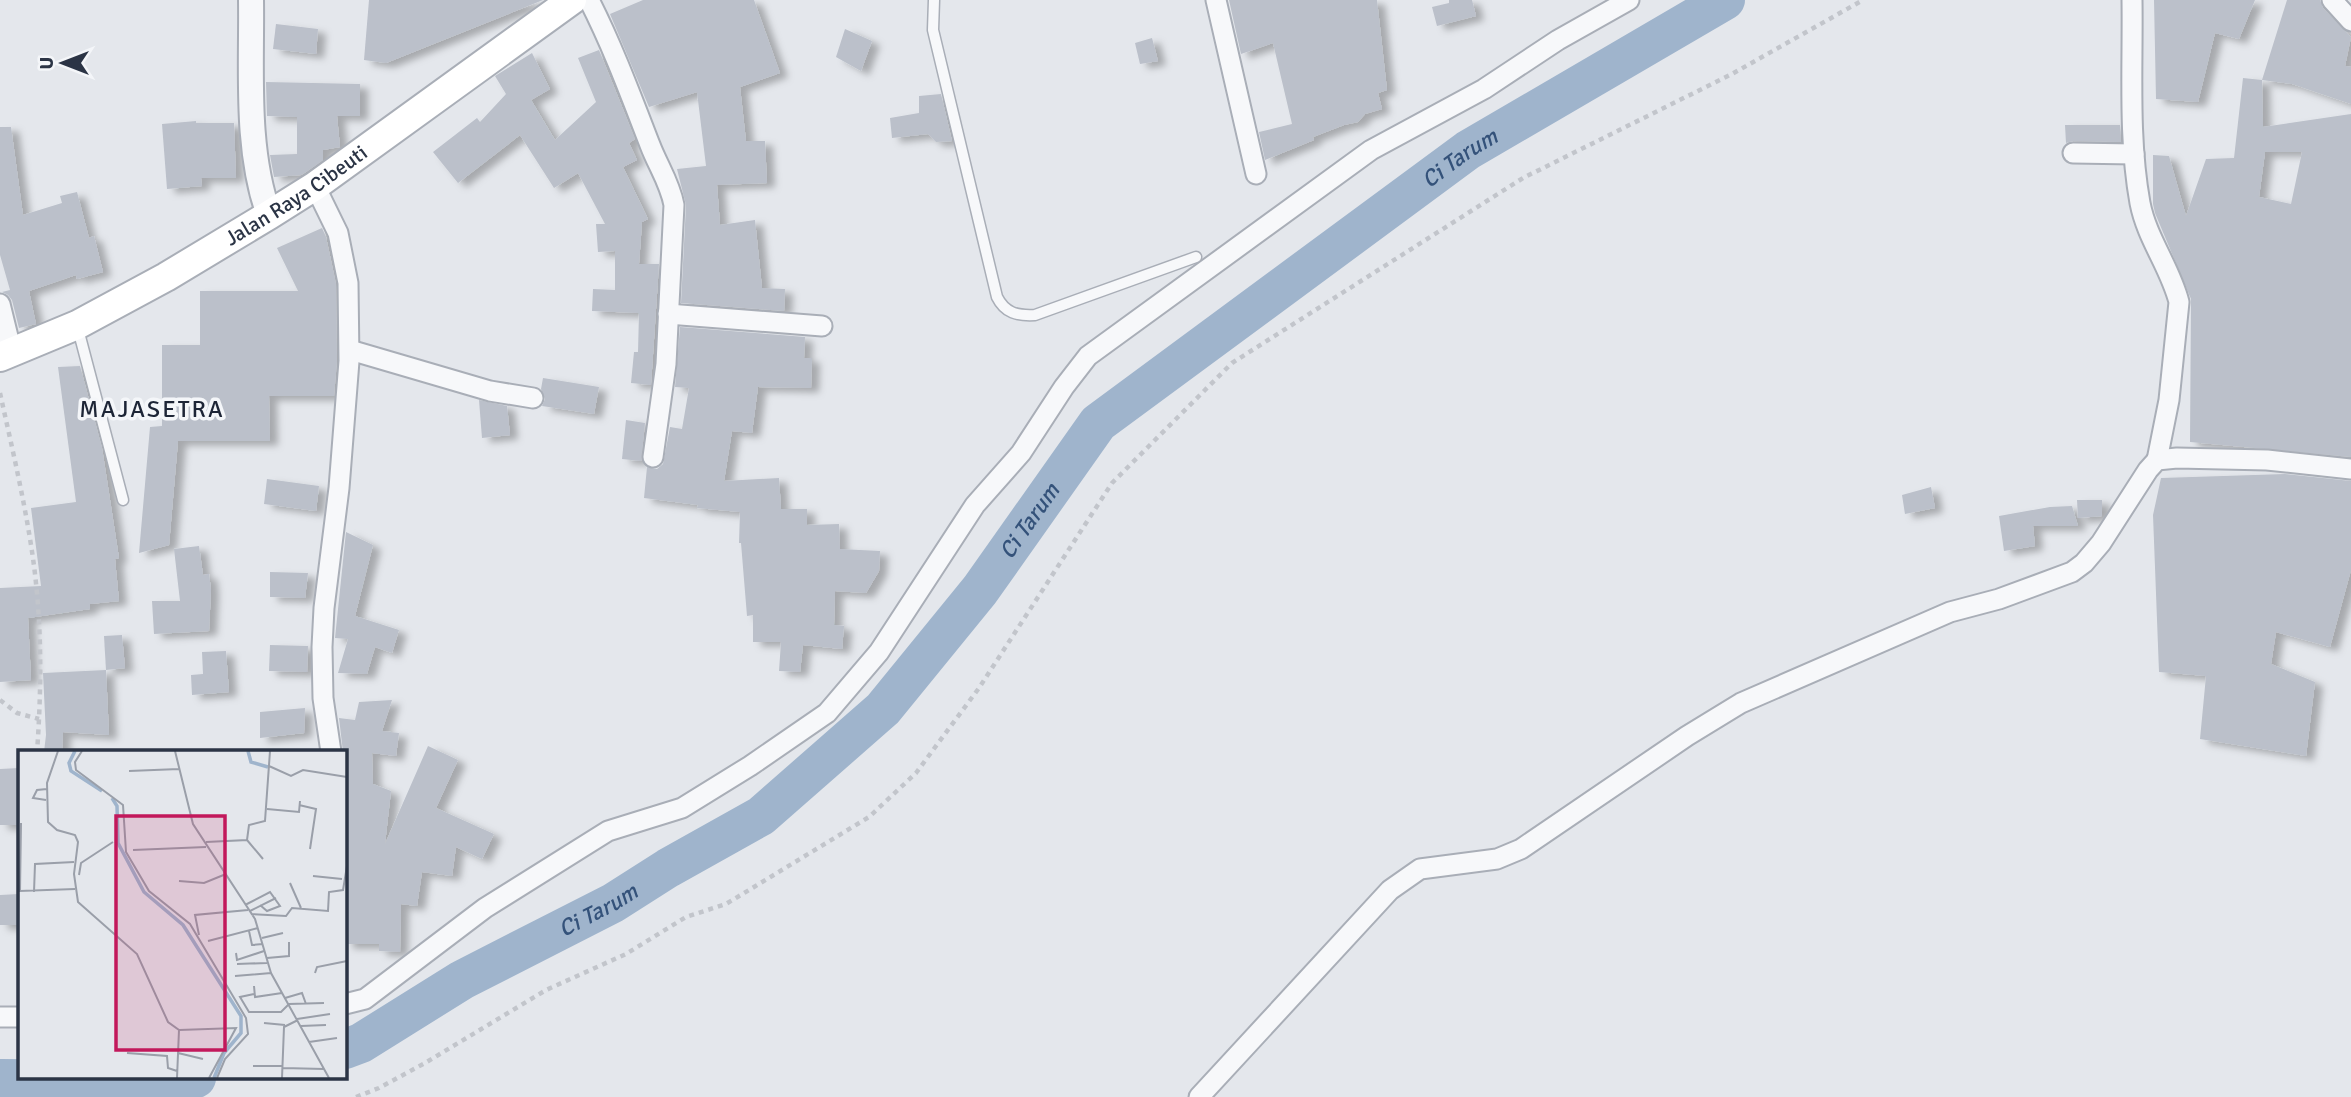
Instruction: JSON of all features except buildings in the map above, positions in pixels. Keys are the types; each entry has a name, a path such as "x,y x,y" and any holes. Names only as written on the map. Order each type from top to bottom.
{"main road":[{"name":"Jalan Raya Cibeuti","path":"6,355 77,325 166,277 269,215 315,186 572,0"}],"street":[{"path":"251,0 257,164 261,191 269,215"},
{"path":"589,0 609,40 672,195 673,230 666,364 653,457"},
{"path":"1216,0 1256,174"},
{"path":"346,1004 365,999 485,908 608,831 682,807 750,766 827,713 878,652 975,505 1021,453 1064,387 1088,356 1371,150 1484,89 1558,40 1629,0"},
{"path":"1199,1097 1390,890 1408,876 1420,869 1497,859 1521,849 1687,736 1741,703 1950,612 1999,599 2072,572 2084,563 2101,543 2157,460 2169,400 2179,302 2147,232 2140,202 2134,154 2132,0"},
{"path":"2332,0 2351,21"},
{"path":"2073,153 2134,154"},
{"path":"315,186 338,233 348,283 350,350 339,488 330,550 323,634 323,698 331,750"},
{"path":"0,304 6,355"},
{"path":"668,314 822,326"},
{"path":"350,350 490,391 533,398"},
{"path":"2157,460 2267,460 2351,469"},
{"path":"0,1017 18,1017"}],"lane":[{"path":"934,0 933,30 1001,305 1010,312 1035,315 1196,257"},
{"path":"77,325 123,500"}],"path":[{"path":"356,1097 425,1063 534,997 626,954 687,917 726,904 869,817 916,773 979,688 1112,483 1232,363 1523,178 1732,74 1863,0"},
{"path":"0,393 31,545 40,630 37,750"},
{"path":"0,700 17,713 39,719"}],"waterway":[{"name":"Ci Tarum","path":"346,1049 361,1043 462,980 613,903 668,868 761,816 883,709 980,590 1098,423 1468,150 1725,0"},
{"name":"Ci Tarum","path":"0,1079 18,1079"}],"district":[{"name":"MAJASETRA","path":"152,409"}]}
